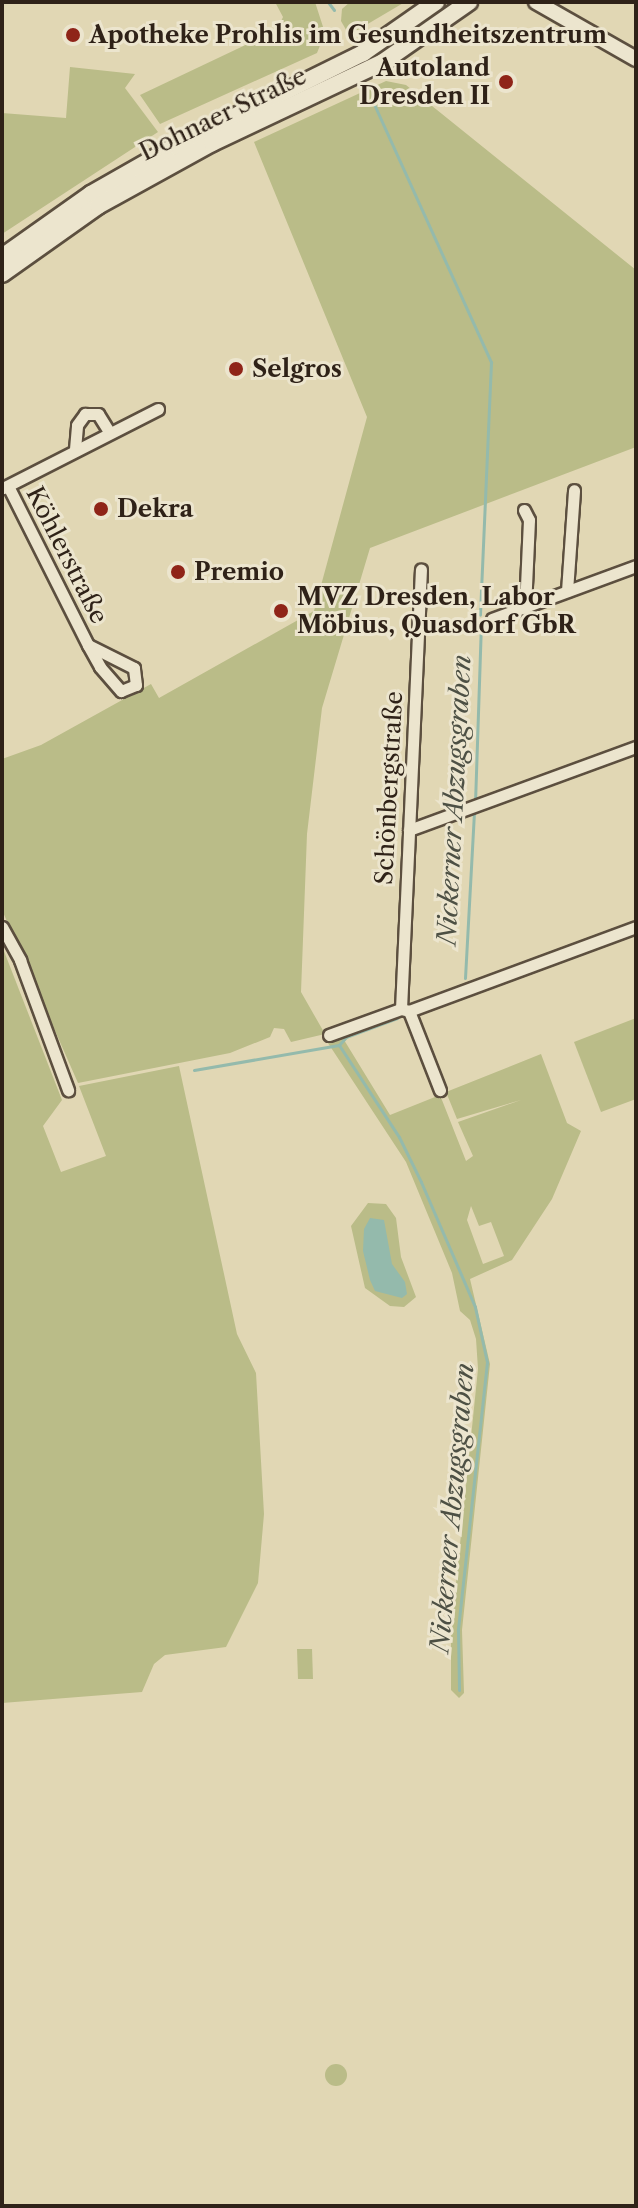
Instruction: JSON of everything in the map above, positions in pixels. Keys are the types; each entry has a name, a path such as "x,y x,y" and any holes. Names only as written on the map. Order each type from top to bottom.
{"main road":[{"name":"Dohnaer Straße","path":"2,257 91,194 175,146 363,53 436,2"},
{"name":"Dohnaer Straße","path":"2,274 98,206 212,143 383,62 469,2"}],"street":[{"path":"536,2 636,59"},
{"name":"Köhlerstraße","path":"88,645 134,668 136,685 121,691 111,683 88,645 5,487 108,430 158,409"},
{"path":"74,450 77,425 85,414 98,414 108,430"},
{"path":"567,591 574,490"},
{"path":"524,510 529,520 525,608"},
{"path":"492,619 636,566"},
{"name":"Schönbergstraße","path":"421,569 409,830 405,1010 440,1090"},
{"path":"409,830 636,747"},
{"path":"2,927 68,1090"},
{"path":"329,1035 636,927"}],"green space":[{"path":"275,2 315,2 325,33 317,53 160,124 140,95 277,30 283,17"},
{"path":"350,2 405,2 349,35 341,21 342,9"},
{"path":"70,67 135,74 125,88 158,132 2,234 2,113 66,118"},
{"path":"386,81 406,85 636,270 636,447 370,548 322,708 307,834 301,992 325,1034 291,1042 284,1029 274,1028 270,1037 230,1053 78,1083 2,910 2,759 41,745 151,684 159,698 314,611 367,417 254,142"},
{"path":"2,946 62,1100 43,1126 61,1172 106,1156 79,1086 179,1066 237,1334 256,1373 264,1514 258,1583 226,1647 165,1655 154,1664 142,1692 2,1703"},
{"path":"636,1018 636,1099 601,1112 574,1042"},
{"path":"341,1035 390,1115 440,1095 466,1161 473,1156 458,1122 521,1100 457,1119 446,1092 541,1054 567,1123 581,1131 552,1199 512,1260 470,1279 490,1364 462,1630 464,1693 459,1698 451,1690 451,1632 478,1369 476,1339 470,1320 460,1311 452,1273 406,1162 326,1040","holes":["471,1206 479,1226 491,1222 504,1256 483,1264 467,1220"]},
{"path":"368,1203 386,1204 396,1218 401,1257 416,1297 404,1307 390,1306 365,1288 351,1226"},
{"path":"297,1649 312,1649 313,1679 298,1679"},
{"path":"336,2064 344,2067 347,2075 344,2083 336,2086 328,2083 325,2075 328,2067"}],"shaded area":[{"path":"370,1218 384,1220 392,1264 405,1282 407,1294 402,1298 375,1291 370,1280 363,1251 364,1229"}],"waterway":[{"path":"328,2 334,10"},
{"name":"Nickerner Abzugsgraben","path":"373,102 491,362 480,615"},
{"name":"Nickerner Abzugsgraben","path":"475,803 481,624"},
{"name":"Nickerner Abzugsgraben","path":"465,978 474,810"},
{"name":"Nickerner Abzugsgraben","path":"397,1018 346,1037 339,1045 399,1137 421,1182 475,1307 487,1362 458,1630 459,1690"},
{"path":"194,1070 339,1045"}],"place":[{"name":"Apotheke Prohlis im Gesundheitszentrum","path":"73,35"},
{"name":"Autoland Dresden II","path":"506,82"},
{"name":"Selgros","path":"236,369"},
{"name":"Dekra","path":"101,509"},
{"name":"Premio","path":"178,572"},
{"name":"MVZ Dresden, Labor Möbius, Quasdorf GbR","path":"281,611"}]}
